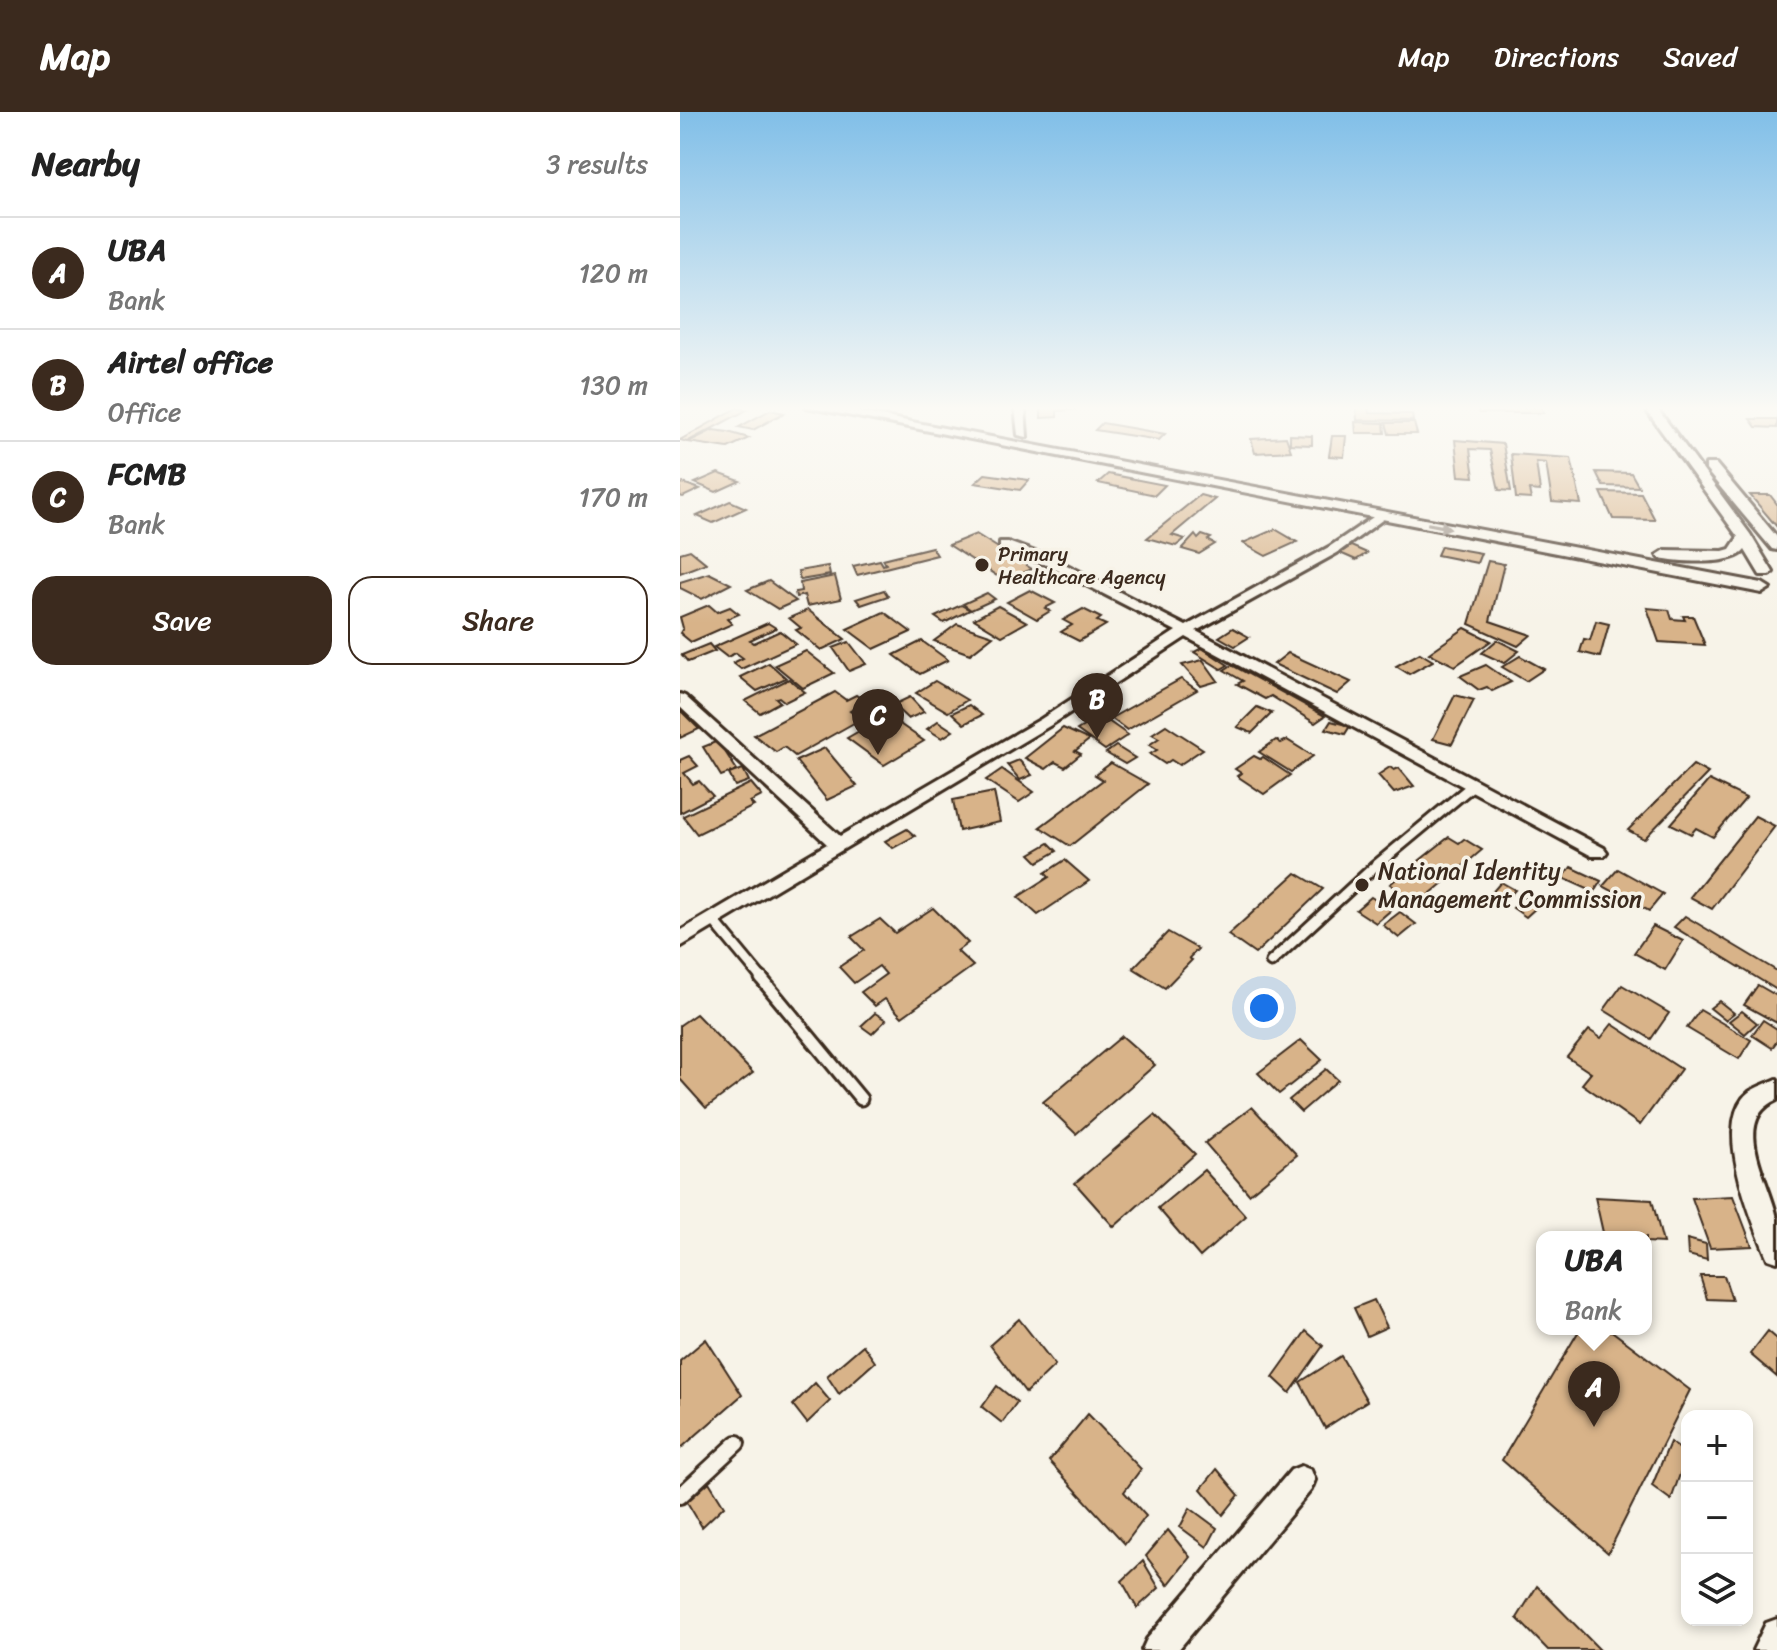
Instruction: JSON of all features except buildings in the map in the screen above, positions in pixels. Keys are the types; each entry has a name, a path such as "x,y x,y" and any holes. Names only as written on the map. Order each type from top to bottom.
{"street":[{"path":"1191,479 1383,515 1766,576"},
{"path":"1257,479 1766,576"},
{"path":"1702,479 1745,537 1777,599"},
{"path":"1721,479 1777,546"},
{"path":"680,940 1046,722 1186,631 1333,550 1383,515"},
{"path":"1665,555 1725,556 1736,552 1745,537"},
{"path":"1004,545 1053,563 1186,631 1598,852"},
{"path":"680,699 840,846"},
{"path":"1777,1089 1742,1124 1749,1167 1777,1250"},
{"path":"1158,1650 1301,1480"},
{"path":"1769,1650 1777,1634"}],"lane":[{"path":"1271,962 1373,868 1473,785"},
{"path":"714,921 861,1099"},
{"path":"680,1496 737,1443"}],"place":[{"name":"Primary Healthcare Agency","path":"982,565"},
{"name":"Airtel office","path":"1097,739"},
{"name":"FCMB","path":"878,755"},
{"name":"National Identity Management Commission","path":"1362,885"},
{"name":"UBA","path":"1594,1427"}]}
